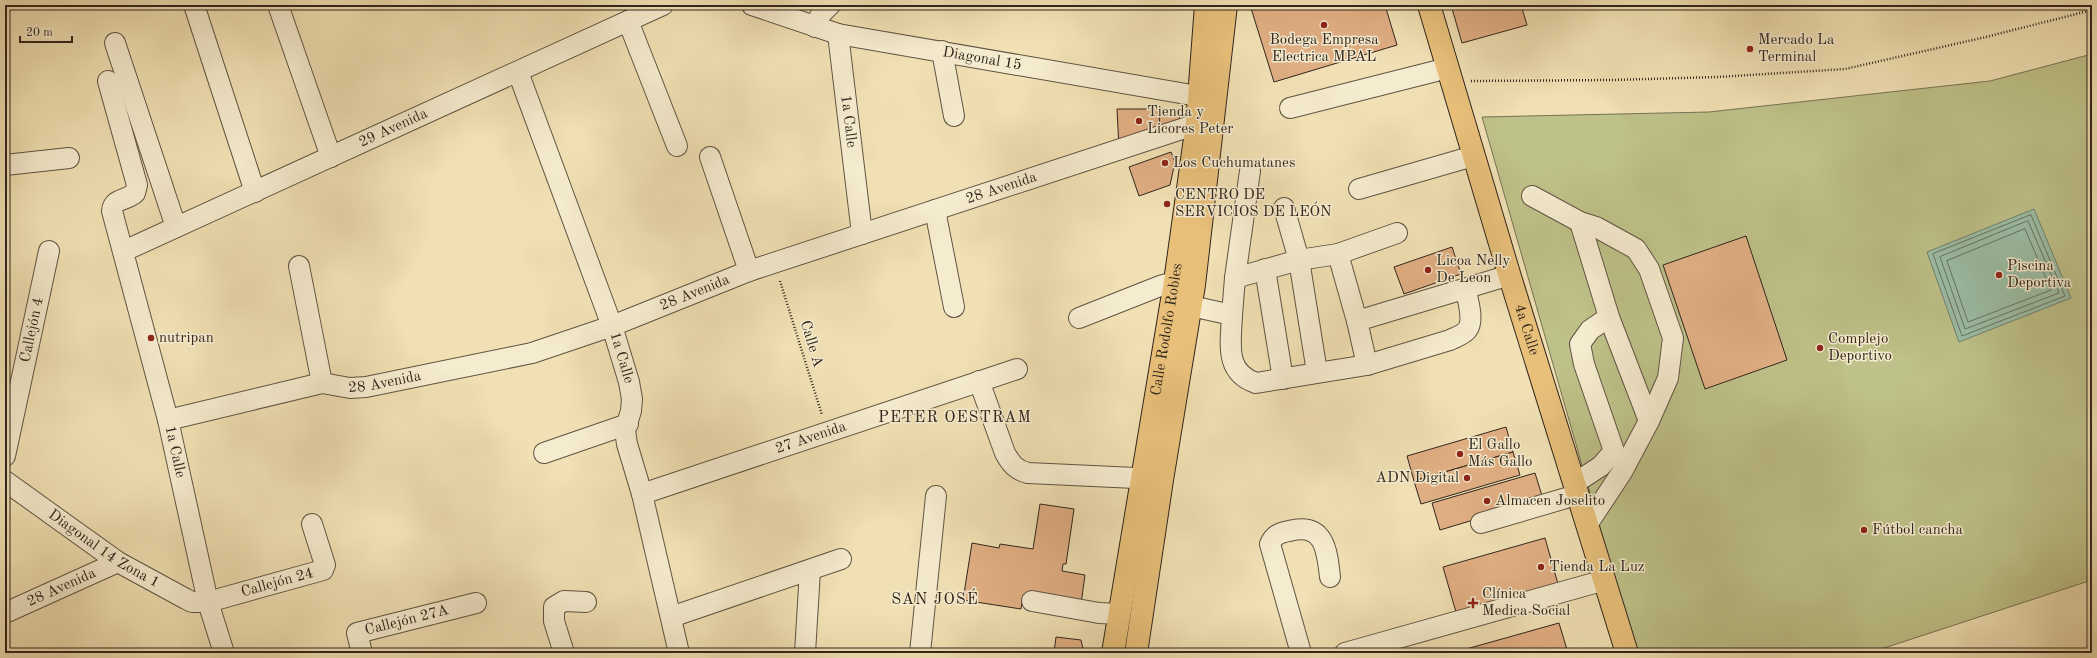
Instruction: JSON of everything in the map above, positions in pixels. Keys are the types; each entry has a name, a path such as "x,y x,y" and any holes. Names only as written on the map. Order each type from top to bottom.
{"main road":[{"name":"Calle Rodolfo Robles","path":"1113,653 1120,614 1152,479 1187,291 1207,97 1206,5"},
{"name":"Calle Rodolfo Robles","path":"1207,97 1226,5"},
{"name":"4a Calle","path":"1418,5 1443,76 1598,582 1627,653"},
{"name":"4a Calle","path":"1429,5 1443,76 1463,159 1500,278 1571,490 1587,525 1612,653"},
{"name":"Calle Rodolfo Robles","path":"1136,653 1152,479 1187,291"}],"street":[{"path":"194,5 255,192"},
{"path":"278,5 331,157"},
{"name":"29 Avenida","path":"124,251 663,5"},
{"name":"Diagonal 15","path":"752,5 838,34 1207,97"},
{"path":"812,26 815,5"},
{"path":"812,26 830,5"},
{"path":"628,21 678,146"},
{"name":"1a Calle","path":"838,34 862,234"},
{"path":"115,43 176,227"},
{"path":"942,52 954,116"},
{"name":"1a Calle","path":"518,72 612,326 632,399 626,430 627,444 642,494 680,653"},
{"path":"1290,108 1443,76"},
{"name":"1a Calle","path":"108,81 137,185 137,190 132,196 115,202 112,205 113,218 124,251 168,420 208,602 224,653"},
{"name":"28 Avenida","path":"168,420 322,383 350,388 366,387 512,358 612,326 749,271 1205,123"},
{"path":"710,157 749,271"},
{"path":"5,165 69,158"},
{"path":"1359,189 1463,159"},
{"path":"1250,171 1235,278 1232,315 1232,358 1237,371 1244,379 1256,383 1367,365 1443,342 1463,334 1468,330 1470,321 1466,289"},
{"path":"1532,196 1580,222 1596,227 1636,248 1649,268 1673,338 1668,378 1649,420 1620,457 1587,525"},
{"path":"1284,208 1299,260 1317,372"},
{"path":"935,210 954,307"},
{"path":"1580,222 1609,317 1649,420"},
{"path":"1235,278 1299,260 1338,254 1397,233"},
{"name":"Callejón 4","path":"5,456 49,251"},
{"path":"1338,254 1357,321 1367,365"},
{"path":"299,266 322,383"},
{"path":"1265,269 1282,379"},
{"path":"1357,321 1500,278"},
{"path":"1079,318 1187,291 1232,315"},
{"path":"1609,317 1590,330 1580,344 1584,364 1620,457"},
{"name":"27 Avenida","path":"642,494 1017,369"},
{"path":"979,381 1005,453 1011,464 1021,471 1028,473 1152,479"},
{"path":"544,453 628,424"},
{"path":"1481,523 1571,490 1601,466 1620,457"},
{"name":"Diagonal 14 Zona 1","path":"5,482 118,562 192,602 208,602"},
{"path":"920,653 936,496"},
{"name":"Callejón 24","path":"208,602 323,570 325,565 312,524"},
{"path":"1301,653 1270,544 1273,537 1279,533 1298,528 1309,528 1318,535 1327,549 1330,576"},
{"path":"671,617 841,559"},
{"name":"28 Avenida","path":"5,613 118,562"},
{"path":"805,653 810,570"},
{"path":"1345,653 1598,582"},
{"path":"564,653 554,621 554,607 564,601 586,602"},
{"path":"1032,601 1099,613 1120,614"},
{"name":"Callejón 27A","path":"362,653 357,633 476,603"}],"path":[{"path":"1443,76 1635,80 1717,77 1845,69 1986,37 2092,10"},
{"name":"Calle A","path":"774,263 827,432"}],"shaded area":[{"name":"Complejo Deportivo","path":"2092,54 2092,580 1869,653 1636,653 1482,117 1709,112 1990,81"}],"water":[{"name":"Piscina Deportiva","path":"2034,209 2071,298 1959,342 1927,252"}],"building":[{"path":"622,5 654,5 628,19"},
{"name":"Bodega Empresa Electrica MPAL","path":"1250,5 1385,5 1397,45 1274,82"},
{"path":"1451,5 1521,5 1527,25 1462,43"},
{"name":"Tienda y Licores Peter","path":"1117,109 1160,109 1159,134 1119,148"},
{"path":"1160,109 1180,110 1179,126 1159,134"},
{"path":"1171,152 1175,162 1170,185 1139,196 1129,167"},
{"path":"1746,236 1787,360 1705,389 1663,265"},
{"name":"Licoa Nelly De Leon","path":"1452,247 1461,274 1404,294 1394,267"},
{"name":"El Gallo Más Gallo","path":"1506,427 1513,452 1414,481 1407,456"},
{"name":"ADN Digital","path":"1513,452 1520,475 1421,504 1414,481"},
{"name":"Almacen Joselito","path":"1535,473 1543,499 1440,530 1432,503"},
{"path":"1040,504 1074,509 1066,564 1063,564 1062,571 1085,575 1081,604 1023,595 1021,609 963,600 972,543 999,548 1000,544 1033,549"},
{"path":"1545,538 1560,591 1458,619 1443,567"},
{"path":"1559,623 1568,653 1452,653"},
{"path":"1056,637 1081,640 1084,653 1054,653"}],"place":[{"name":"Bodega Empresa Electrica MPAL","path":"1324,25"},
{"name":"Mercado La Terminal","path":"1750,49"},
{"name":"Tienda y Licores Peter","path":"1139,121"},
{"name":"Los Cuchumatanes","path":"1165,163"},
{"name":"CENTRO DE SERVICIOS DE LEÓN","path":"1167,204"},
{"name":"Licoa Nelly De Leon","path":"1428,270"},
{"name":"Piscina Deportiva","path":"1999,275"},
{"name":"nutripan","path":"151,338"},
{"name":"Complejo Deportivo","path":"1820,348"},
{"name":"El Gallo Más Gallo","path":"1460,454"},
{"name":"ADN Digital","path":"1467,478"},
{"name":"Almacen Joselito","path":"1487,501"},
{"name":"Fútbol cancha","path":"1864,530"},
{"name":"Tienda La Luz","path":"1541,567"},
{"name":"Clínica Medica Social","path":"1473,603"}],"district":[{"name":"PETER OESTRAM","path":"955,418"},
{"name":"SAN JOSÉ","path":"935,600"}]}
